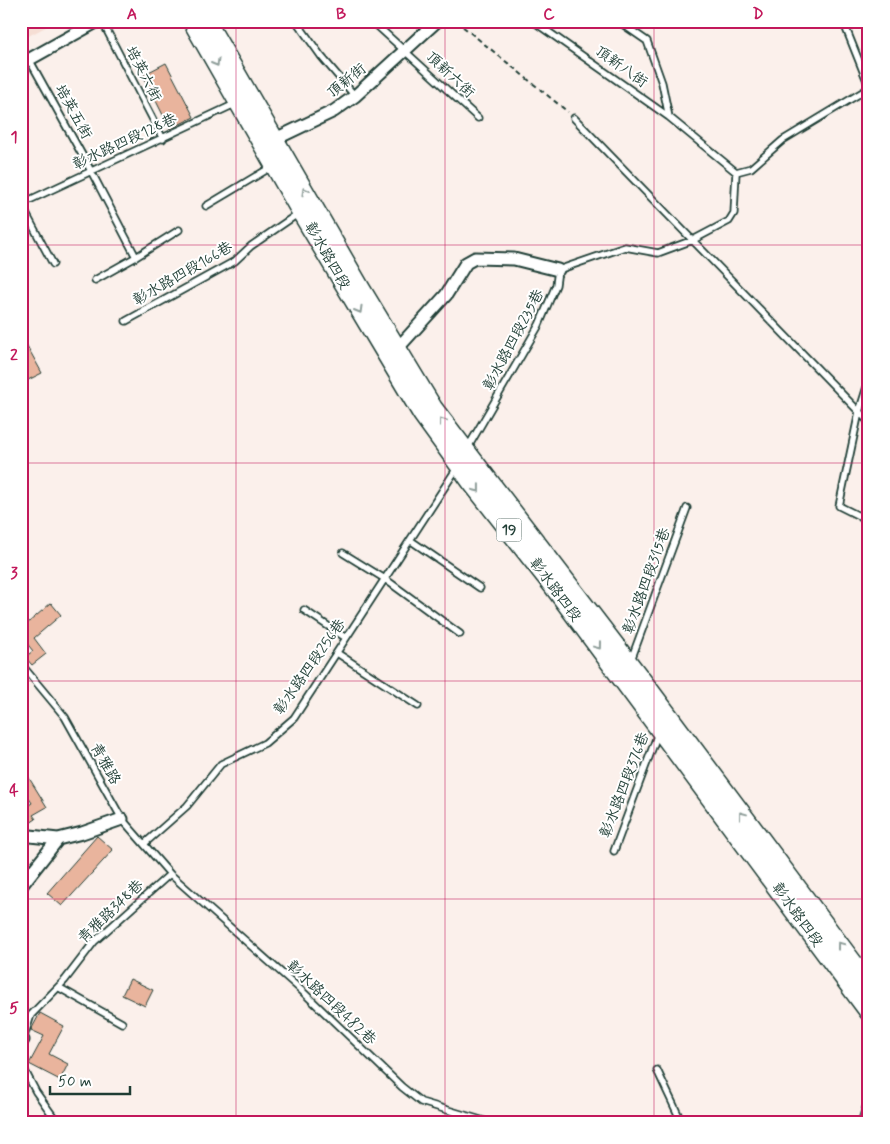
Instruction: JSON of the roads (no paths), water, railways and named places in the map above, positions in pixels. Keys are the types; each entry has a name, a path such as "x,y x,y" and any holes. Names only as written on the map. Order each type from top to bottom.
{"main road":[{"name":"彰水路四段","path":"192,21 239,102 270,142 275,165 301,212 422,414 462,458 629,664 659,729 869,1012"},
{"name":"彰水路四段","path":"206,21 270,142 462,458 553,586 641,691 869,984"}],"street":[{"path":"25,61 98,21"},
{"name":"頂新街","path":"270,142 334,111 355,96 437,21"},
{"path":"397,349 446,295 466,263 475,258 514,259 558,270"},
{"path":"21,835 58,839 122,819"},
{"path":"21,886 58,839"}],"lane":[{"name":"培英六街","path":"102,21 163,139"},
{"path":"296,21 321,56 355,96"},
{"name":"頂新六街","path":"372,21 406,50 478,118"},
{"name":"頂新八街","path":"533,21 669,117 736,172"},
{"path":"618,21 647,41 662,83 669,117"},
{"path":"558,270 625,247 658,254 693,240 728,221 734,213 736,172 751,168 783,140 869,87 843,21"},
{"name":"培英五街","path":"25,61 91,170 136,257"},
{"name":"彰水路四段128巷","path":"21,204 239,102"},
{"path":"574,118 869,422"},
{"path":"206,206 275,165"},
{"path":"21,204 53,264"},
{"name":"彰水路四段166巷","path":"126,321 235,261 251,246 301,212"},
{"path":"95,280 179,230"},
{"name":"彰水路四段235巷","path":"462,458 539,325 556,285 558,270"},
{"path":"869,380 859,412 839,506 869,522"},
{"name":"彰水路四段256巷","path":"144,844 187,806 221,764 265,743 294,718 462,458"},
{"name":"彰水路四段315巷","path":"629,664 687,508"},
{"path":"410,540 480,588"},
{"path":"343,553 385,579 460,634"},
{"path":"304,610 346,638"},
{"path":"337,653 418,706"},
{"name":"青雅路","path":"21,664 65,717 122,819 170,874"},
{"name":"彰水路四段376巷","path":"614,851 659,729"},
{"name":"青雅路348巷","path":"58,1123 36,1092 24,1069 22,1040 31,1015 58,987 94,942 170,874"},
{"name":"彰水路四段482巷","path":"170,874 301,990 402,1087 421,1102 491,1123"},
{"path":"58,987 122,1023"},
{"path":"657,1070 682,1123"},
{"path":"861,1123 869,1098"}]}
